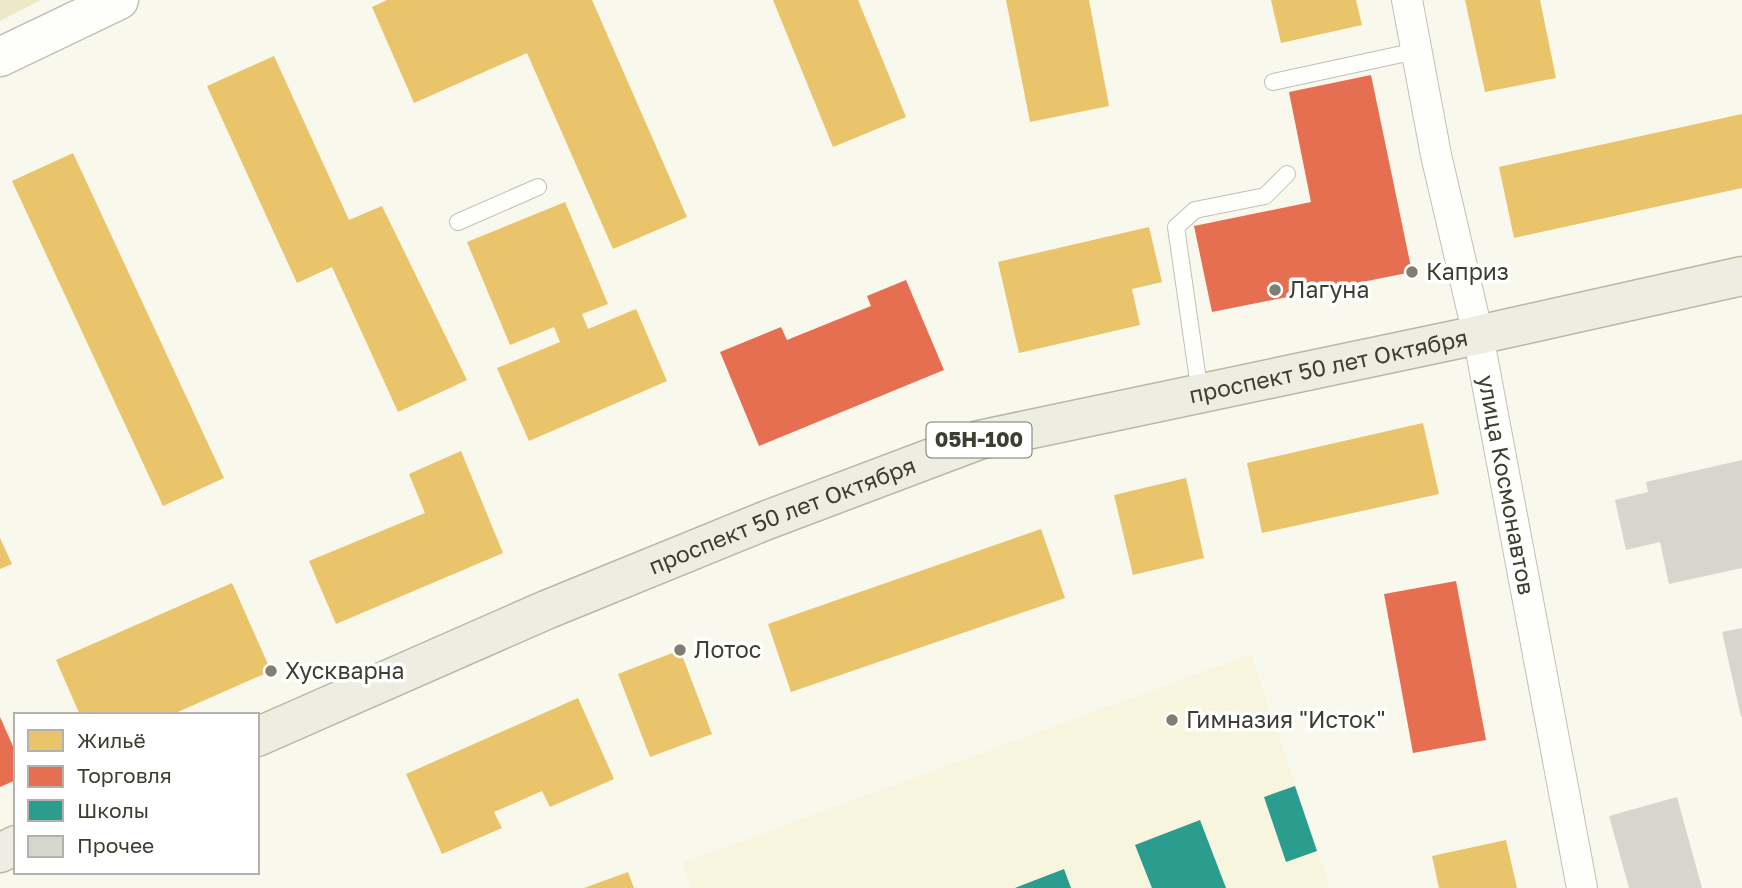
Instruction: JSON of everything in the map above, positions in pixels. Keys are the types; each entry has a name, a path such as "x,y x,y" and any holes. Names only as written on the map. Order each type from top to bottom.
{"main road":[{"path":"0,57 119,0"},
{"name":"проспект 50 лет Октября","path":"259,736 571,600 767,520 979,440 1478,335 1742,276"}],"street":[{"name":"улица Космонавтов","path":"1407,0 1436,155 1478,335 1582,888"}],"lane":[{"path":"1273,82 1416,51"},
{"path":"1200,394 1176,227 1195,210 1265,196 1287,174"},
{"path":"458,222 538,187"}],"shaded area":[{"path":"0,0 41,0 0,21"},
{"name":"Гимназия \"Исток\"","path":"1251,654 1330,888 691,888 682,863"}],"building: Жильё":[{"path":"387,0 592,0 687,217 613,249 527,53 414,103 372,7"},
{"path":"773,0 858,0 906,117 833,147"},
{"path":"1006,0 1089,0 1109,106 1030,122"},
{"path":"1271,0 1356,0 1362,25 1281,43"},
{"path":"1465,0 1540,0 1556,78 1485,92"},
{"path":"274,56 349,220 382,206 467,380 398,412 332,267 297,283 207,86"},
{"path":"1742,114 1742,188 1514,238 1499,167"},
{"path":"73,153 224,478 163,506 12,181"},
{"path":"565,202 608,304 582,314 588,329 636,309 667,381 529,441 497,368 560,342 554,327 510,345 467,242"},
{"path":"1149,227 1162,282 1132,289 1140,325 1019,353 998,262"},
{"path":"1423,423 1439,494 1262,533 1247,463"},
{"path":"461,451 503,553 336,624 309,561 425,513 409,474"},
{"path":"1186,478 1204,558 1133,575 1114,495"},
{"path":"1041,529 1065,598 791,692 768,624"},
{"path":"0,538 12,564 0,569"},
{"path":"232,583 271,671 176,713 79,713 56,660"},
{"path":"680,650 712,734 650,757 618,674"},
{"path":"578,698 614,779 550,807 542,791 494,812 502,828 442,854 406,774"},
{"path":"1506,840 1517,888 1439,888 1432,856"},
{"path":"628,872 634,888 584,888"}],"building: Торговля":[{"path":"1371,75 1412,272 1212,312 1194,226 1311,202 1289,92"},
{"path":"906,280 944,370 759,446 720,352 781,327 787,340 871,306 867,296"},
{"path":"1456,581 1486,740 1413,753 1384,594"},
{"path":"0,717 14,748 14,781 0,787"}],"building: Школы":[{"path":"1295,786 1317,851 1286,862 1264,797"},
{"path":"1200,820 1226,888 1152,888 1135,845"},
{"path":"1064,869 1071,888 1015,888"}],"building: Прочее":[{"path":"1742,460 1742,568 1669,584 1660,542 1626,550 1615,500 1648,492 1646,482"},
{"path":"1742,628 1742,717 1741,717 1722,632"},
{"path":"1677,797 1702,888 1629,888 1609,816"}],"place":[{"name":"Каприз","path":"1412,272"},
{"name":"Лагуна","path":"1275,290"},
{"name":"Лотос","path":"680,650"},
{"name":"Хускварна","path":"271,671"},
{"name":"Гимназия \"Исток\"","path":"1172,720"}]}
